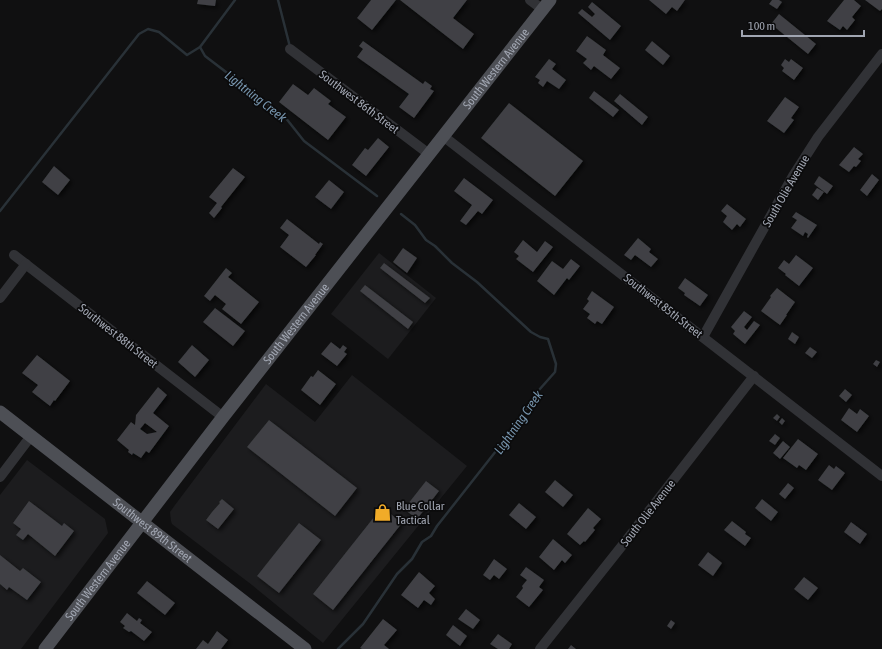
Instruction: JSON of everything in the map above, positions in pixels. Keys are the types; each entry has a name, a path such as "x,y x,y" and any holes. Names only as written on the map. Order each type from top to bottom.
{"main road":[{"name":"South Western Avenue","path":"45,649 223,416 546,5"},
{"name":"Southwest 89th Street","path":"0,412 305,649"}],"street":[{"path":"530,0 546,5"},
{"name":"Southwest 86th Street","path":"290,49 429,154"},
{"name":"South Olie Avenue","path":"704,337 793,176 818,138 882,54"},
{"name":"Southwest 85th Street","path":"444,136 882,476"},
{"name":"Southwest 88th Street","path":"14,254 223,416"},
{"path":"0,298 26,264"},
{"name":"South Olie Avenue","path":"540,649 754,376"},
{"path":"0,477 31,436"}],"shaded area":[{"path":"379,253 436,298 388,359 331,314"},
{"path":"352,375 467,466 323,643 252,585 172,524 170,512 266,384 315,422"},
{"path":"27,460 105,519 108,533 21,649 0,649 0,495"}],"building":[{"path":"198,0 216,0 215,6 197,4"},
{"path":"371,0 396,0 372,30 357,18"},
{"path":"400,0 467,0 453,18 474,34 463,49"},
{"path":"649,0 685,0 677,11 672,7 666,14"},
{"path":"772,0 779,0 782,2 777,9 769,4"},
{"path":"844,0 854,0 861,6 852,17 855,20 847,30 843,26 840,30 827,21"},
{"path":"865,0 882,0 882,9 880,11"},
{"path":"592,2 621,26 610,40 578,13 582,9 592,17 595,14 588,7"},
{"path":"779,14 816,44 808,54 771,24"},
{"path":"587,36 606,50 603,55 620,68 611,79 594,66 591,70 583,63 587,59 576,51"},
{"path":"363,41 423,84 425,81 432,86 430,89 434,91 414,118 399,107 409,94 357,57 363,49 359,46"},
{"path":"652,41 670,56 663,65 645,50"},
{"path":"549,59 556,64 552,69 566,80 559,89 547,81 543,87 538,83 540,80 535,77"},
{"path":"785,59 789,62 791,59 803,68 794,80 782,71 784,68 781,65"},
{"path":"293,84 308,95 314,88 331,101 328,104 346,117 328,140 279,102"},
{"path":"594,91 619,110 613,117 589,98"},
{"path":"620,94 648,117 642,125 614,101"},
{"path":"785,97 799,107 791,118 794,120 784,133 767,121"},
{"path":"509,103 583,161 555,196 481,138"},
{"path":"378,138 389,147 366,176 352,165 365,148 368,150"},
{"path":"854,147 863,154 858,159 861,161 849,172 839,165"},
{"path":"54,166 70,180 58,195 42,182"},
{"path":"233,168 245,177 214,218 209,213 217,203 209,197"},
{"path":"872,174 879,180 867,196 860,190"},
{"path":"819,176 833,186 827,194 814,184"},
{"path":"464,178 493,200 482,214 478,211 466,225 460,221 472,205 454,191"},
{"path":"329,180 344,192 331,209 315,197"},
{"path":"817,188 824,192 818,200 812,195"},
{"path":"727,204 746,219 740,227 737,224 732,230 723,222 727,216 721,211"},
{"path":"796,212 817,225 808,238 808,234 805,232 803,236 791,228 797,220 792,217"},
{"path":"287,219 319,244 320,242 323,244 306,267 280,247 289,235 280,228"},
{"path":"638,238 651,249 649,252 658,259 651,267 635,255 631,260 624,255"},
{"path":"523,240 537,252 545,241 553,247 533,272 516,259 519,256 514,252"},
{"path":"403,248 417,258 407,273 393,262"},
{"path":"796,255 813,268 799,286 778,268 784,260 789,264"},
{"path":"571,259 580,266 569,280 567,278 554,295 537,281 552,261 563,269"},
{"path":"384,263 430,298 425,303 380,268"},
{"path":"226,268 232,273 228,277 259,302 241,324 222,309 226,304 215,295 210,301 204,296"},
{"path":"685,278 708,295 700,306 684,295 685,293 678,288"},
{"path":"365,285 413,322 408,329 360,291"},
{"path":"777,288 795,302 780,325 761,311"},
{"path":"592,291 614,307 602,324 597,321 595,324 587,318 590,314 583,309 589,301 587,299"},
{"path":"215,308 245,331 233,346 203,322"},
{"path":"744,311 752,317 744,327 747,330 754,321 760,325 745,344 733,334 735,331 731,327"},
{"path":"792,332 799,337 795,344 788,339"},
{"path":"331,342 340,349 343,345 347,348 344,352 347,354 337,366 321,354"},
{"path":"192,345 209,360 195,377 178,362"},
{"path":"810,347 817,352 812,358 805,353"},
{"path":"37,355 70,381 50,406 32,392 38,385 22,373"},
{"path":"876,360 880,362 877,367 873,364"},
{"path":"318,370 336,384 320,405 301,390 311,376 313,377"},
{"path":"158,387 167,395 153,413 169,426 149,453 146,451 141,458 128,452 129,450 117,440 131,422 135,425 136,415","holes":["145,423 157,432 147,434 140,429"]},
{"path":"845,389 852,395 846,402 839,396"},
{"path":"849,408 857,414 860,409 869,416 857,432 841,420"},
{"path":"777,414 780,417 777,421 773,418"},
{"path":"782,418 785,421 782,425 779,422"},
{"path":"269,420 357,488 335,516 247,447"},
{"path":"775,434 780,438 775,445 769,441"},
{"path":"798,439 818,454 806,470 799,465 797,468 783,458"},
{"path":"783,441 790,447 780,459 773,453"},
{"path":"829,465 834,469 836,466 845,473 832,490 818,480"},
{"path":"555,480 573,495 563,507 545,492"},
{"path":"426,481 439,491 417,519 404,509"},
{"path":"788,483 794,488 785,499 779,494"},
{"path":"222,499 234,509 218,529 206,520"},
{"path":"762,499 778,512 771,521 755,508"},
{"path":"29,501 62,526 64,523 74,531 55,556 28,534 23,540 16,535 21,529 13,523"},
{"path":"519,503 536,517 526,529 509,515"},
{"path":"382,507 402,523 333,610 313,594"},
{"path":"588,508 601,519 593,528 595,530 585,542 584,541 580,545 567,534"},
{"path":"732,521 751,538 745,546 724,530"},
{"path":"851,522 867,534 860,544 844,532"},
{"path":"299,523 321,540 279,593 257,576"},
{"path":"553,539 572,555 565,563 562,560 554,570 539,557"},
{"path":"708,552 722,563 713,576 698,565"},
{"path":"0,555 20,571 23,568 41,582 27,600 9,587 7,590 0,584"},
{"path":"494,559 507,569 499,579 494,575 490,580 483,575"},
{"path":"526,567 544,580 539,587 543,590 529,607 516,597 527,580 520,575"},
{"path":"419,572 435,586 429,593 435,599 431,605 424,600 418,608 401,595"},
{"path":"804,577 818,588 808,600 794,589"},
{"path":"147,581 175,603 165,615 137,593"},
{"path":"466,609 480,620 473,629 458,619"},
{"path":"127,613 137,621 139,618 142,620 140,623 152,632 144,641 131,631 129,632 123,628 125,626 120,622"},
{"path":"383,619 397,630 384,645 389,649 360,648"},
{"path":"671,620 675,623 671,629 667,626"},
{"path":"453,625 467,636 460,646 446,635"},
{"path":"217,631 228,640 221,649 196,649 203,640 208,644"},
{"path":"498,634 512,644 509,649 498,649 490,644"},
{"path":"571,645 576,649 568,649"}],"waterway":[{"path":"0,211 139,34 148,29 159,32 187,55 200,47 235,0"},
{"path":"278,0 290,47"},
{"name":"Lightning Creek","path":"200,47 205,56 285,117 304,141 377,196"},
{"name":"Lightning Creek","path":"338,649 363,624 397,574 412,559 422,542 431,536 437,526 519,424 519,419 527,407 534,400 539,390 555,372 556,364 548,339 531,332 477,282 452,263 435,246 426,240 415,225 401,214"}],"place":[{"name":"Blue Collar Tactical","path":"383,513"}]}
